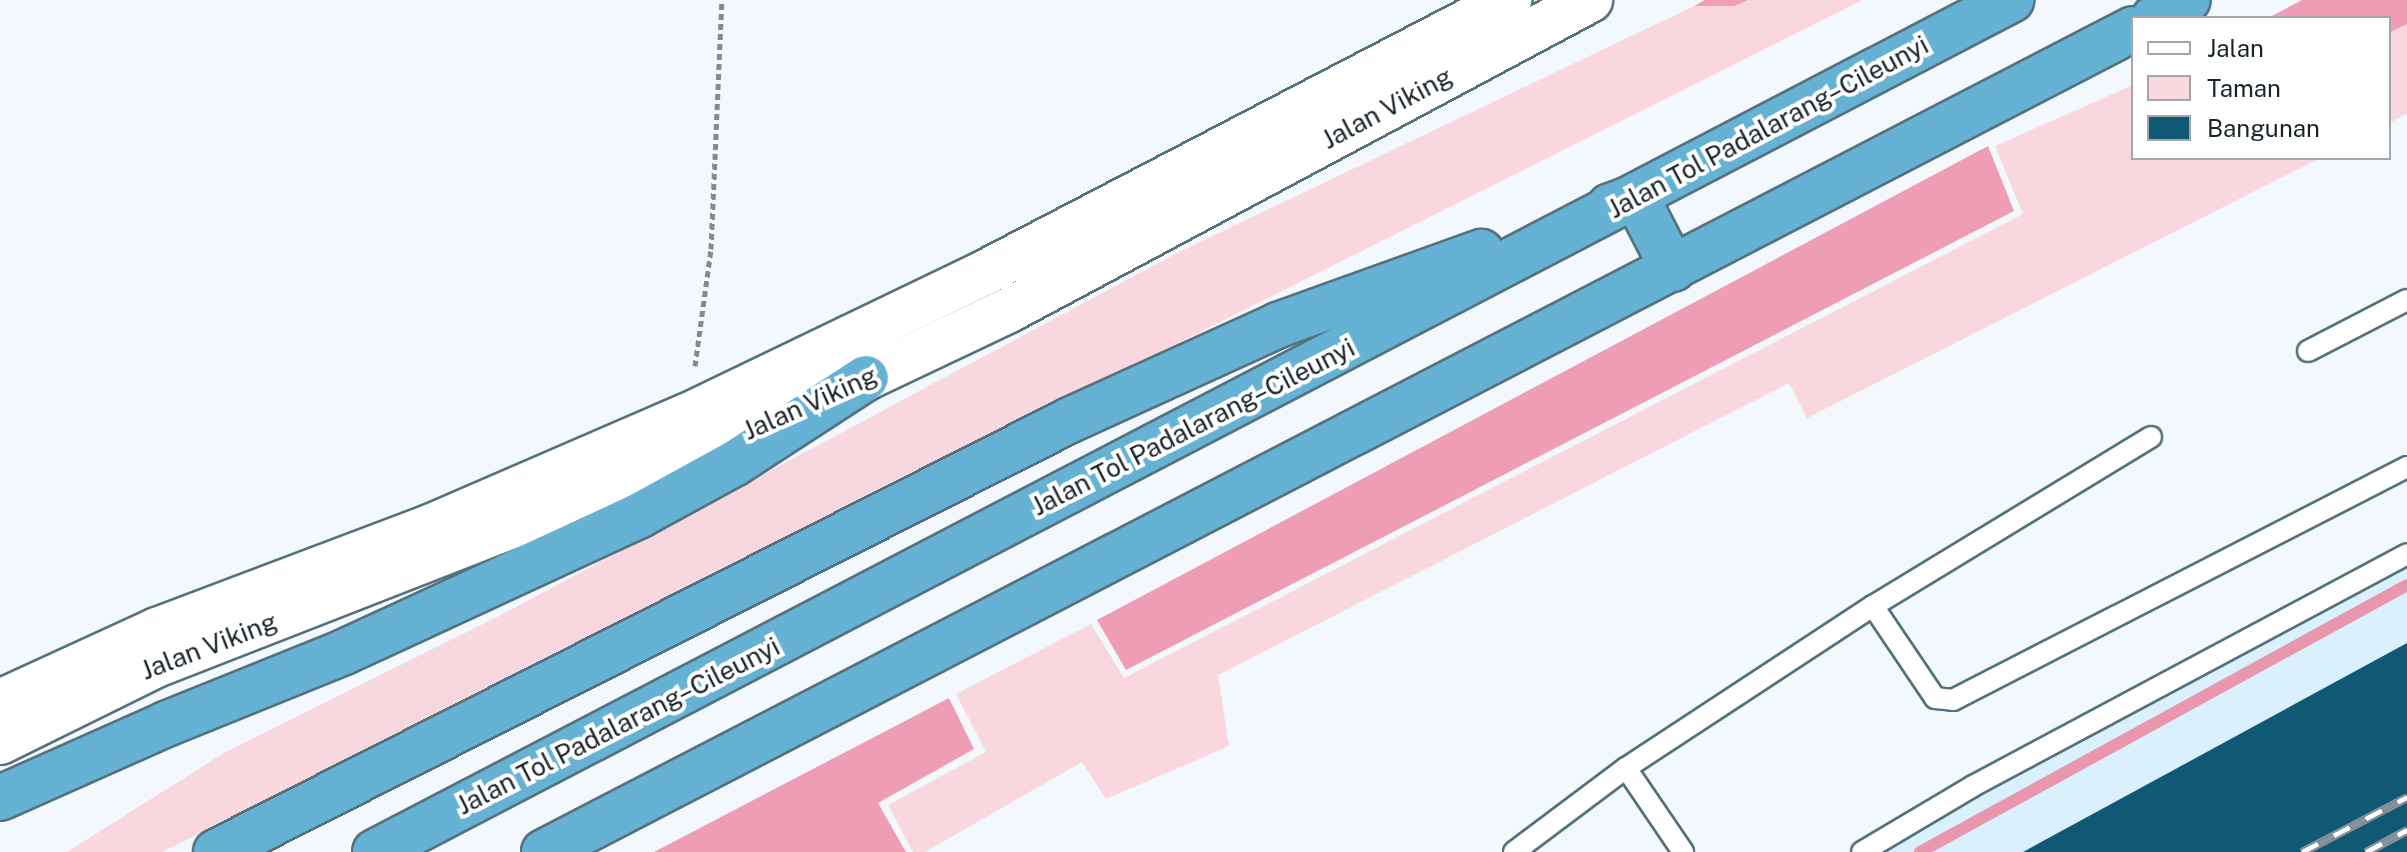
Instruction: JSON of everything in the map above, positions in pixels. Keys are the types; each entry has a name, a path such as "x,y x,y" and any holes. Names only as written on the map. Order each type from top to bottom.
{"highway":[{"name":"Jalan Tol Padalarang–Cileunyi","path":"375,852 2011,0"},
{"path":"2158,16 2188,0"},
{"path":"544,852 2131,30"},
{"path":"216,852 923,493 1278,325 1636,197 1673,269"},
{"path":"0,798 166,724 344,652 640,515 735,463 866,378"}],"street":[{"name":"Jalan Viking","path":"0,702 157,630 430,527 687,416 986,272 1509,0"},
{"name":"Jalan Viking","path":"0,742 156,665 522,525 866,378 1007,311 1590,0"}],"lane":[{"path":"2308,351 2407,300"},
{"path":"1514,852 1626,768 1873,606 2151,437"},
{"path":"1873,606 1935,698 1953,700 2407,467"},
{"path":"1862,852 1973,786 2407,554"},
{"path":"1626,768 1683,852"}],"path":[{"path":"687,416 711,249 722,0"}],"shaded area":[{"path":"1705,0 1748,0 1734,6 1694,6"},
{"path":"2302,0 2407,0 2407,24 2391,32 2391,16 2272,16"},
{"path":"1988,146 2014,211 1126,670 1097,620"},
{"path":"2407,564 2407,852 1873,852"},
{"path":"949,698 974,749 878,803 906,852 654,852"}],"green space":[{"path":"1748,0 1863,0 162,852 67,852 224,753 499,616 1179,252 1694,6 1734,6"},
{"path":"2407,24 2407,114 2391,122 2391,32"},
{"path":"2131,86 2131,160 2316,160 1807,418 1789,383 1218,675 1229,746 1106,799 1082,762 925,852 913,852 888,805 986,752 956,694 1091,624 1124,678 2023,214 1995,146"}],"building":[{"path":"2407,643 2407,852 2023,852"}],"waterway":[{"path":"1920,852 2407,585"}],"railway":[{"path":"2302,852 2407,797"},
{"path":"2366,852 2407,830"}]}
